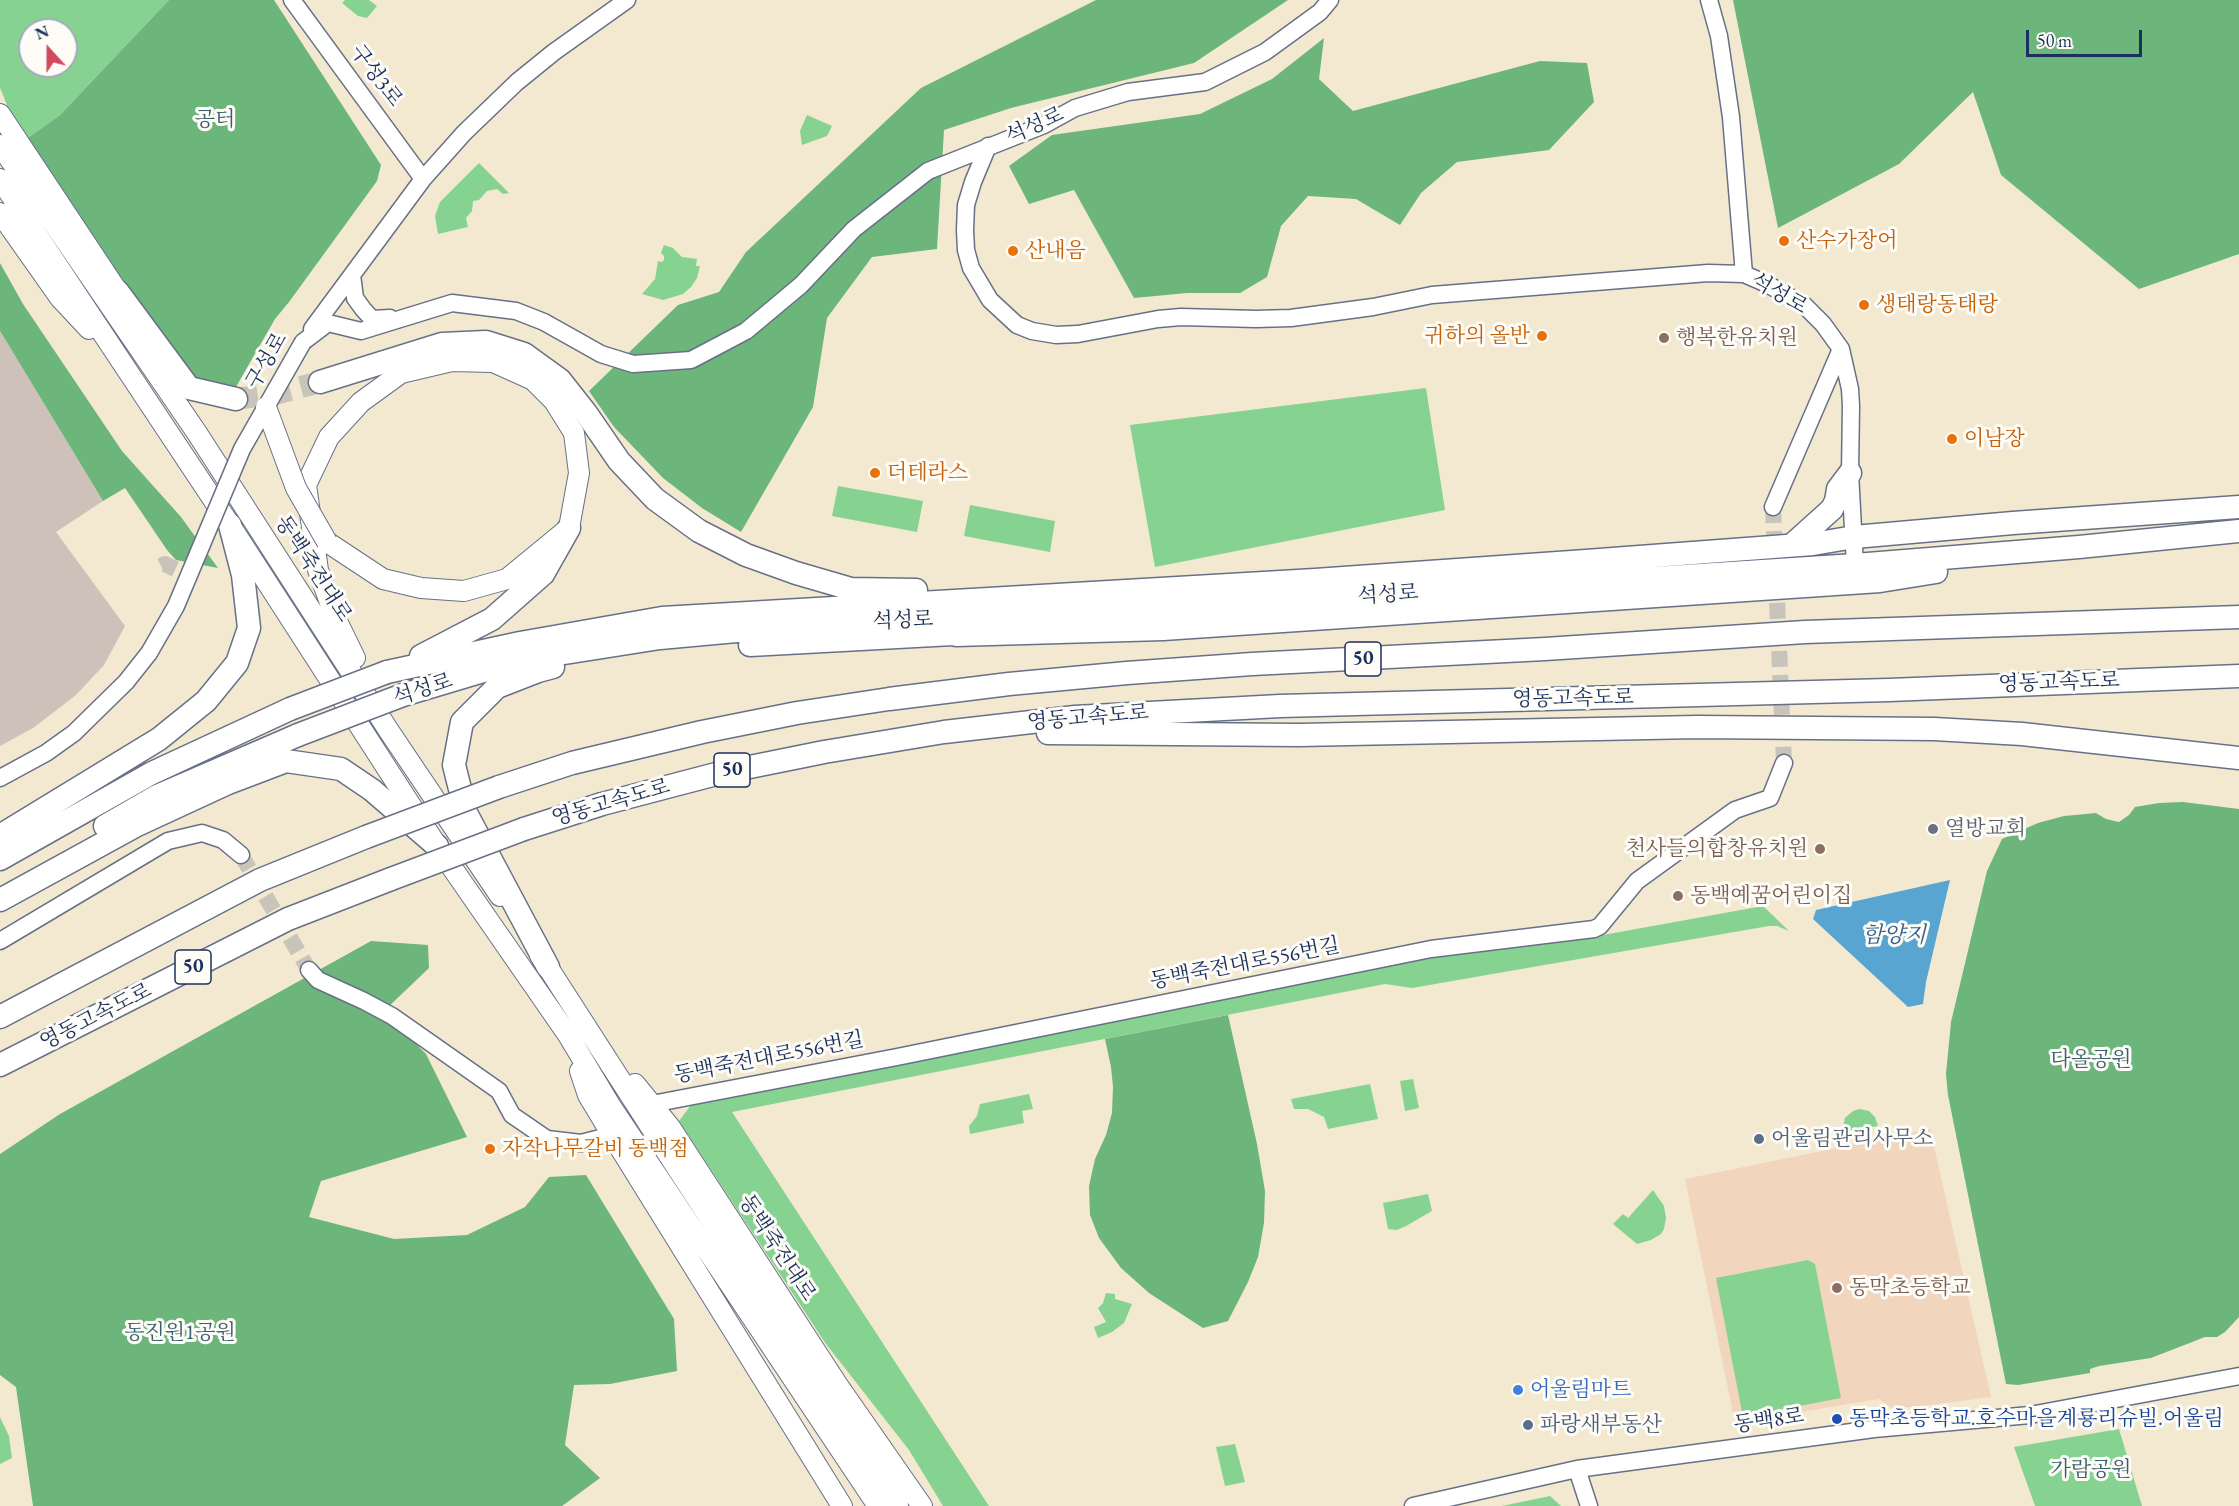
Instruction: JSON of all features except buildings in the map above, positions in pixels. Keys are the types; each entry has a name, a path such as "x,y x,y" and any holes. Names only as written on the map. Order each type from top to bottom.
{"highway":[{"path":"118,292 189,388 236,399"},
{"path":"320,381 442,344 486,342 524,354 560,380 619,461 655,499 699,531 746,555 851,589 1022,596"},
{"path":"1792,545 1832,509 1838,489 1850,473"},
{"path":"1854,537 2239,507"},
{"path":"0,836 159,739 206,701 237,663 249,628 247,597 230,525"},
{"path":"387,672 492,619 543,574 569,528"},
{"name":"석성로","path":"0,886 157,796 298,735 403,695 520,660 660,638 802,625 1162,610 1855,565 2079,547 2239,531"},
{"name":"석성로","path":"0,859 152,773 290,709 387,672 520,643 662,618 1316,580 1792,545 1854,537"},
{"path":"548,967 466,813 454,765 462,722 497,687 538,670 592,659 778,643 1163,629 1880,581 2079,547"},
{"path":"956,635 1162,610"},
{"name":"영동고속도로","path":"0,1017 260,880 366,837 499,787 572,763 702,732 797,713 1009,684 1252,664 1545,649 1805,632 2239,617"},
{"name":"영동고속도로","path":"0,1065 288,919 524,829 602,804 720,772 944,732 1075,717 1169,711 1889,690 2239,676"},
{"path":"944,732 1299,735 1697,727 1934,729 2022,734 2239,758"},
{"path":"0,900 135,826 228,783 286,761 341,769 372,790 437,846"}],"main road":[{"path":"0,114 118,292 159,379"},
{"name":"동백죽전대로","path":"0,145 197,433 389,731 548,967 617,1115 878,1506"},
{"name":"동백죽전대로","path":"0,179 230,525 437,846 575,1028 898,1506"},
{"path":"0,213 60,298 127,369"},
{"path":"266,407 296,488 327,542 383,579 421,588 464,591 507,579 569,528 579,473 574,433 554,401 533,380 493,362 452,361 401,373 361,402 329,437 306,485 318,570 336,619 389,731"},
{"name":"동백죽전대로","path":"575,1028 652,1104 670,1127 837,1384 922,1506"},
{"name":"동백죽전대로","path":"575,1028 588,1095 842,1506"}],"street":[{"name":"구성3로","path":"292,0 423,179"},
{"name":"구성로","path":"0,778 46,753 74,733 126,682 149,652 176,606 242,449 303,342 423,179 464,133 517,82 554,52 627,0"},
{"name":"석성로","path":"1330,0 1320,12 1264,52 1205,82 1128,92 1075,108 1044,124 988,146 966,206 966,250 971,268 990,300 1001,313 1017,325 1040,333 1078,334 1181,317 1291,318 1474,291 1708,273 1744,274 1804,304 1823,324 1841,349 1850,389 1850,473 1855,565"},
{"path":"1709,0 1719,36 1731,117 1744,274"},
{"path":"303,342 328,323 361,331 452,303 516,311 544,322 601,354 633,364 691,360 746,331 801,285 854,229 928,171 988,146"},
{"path":"352,275 355,298 372,319 402,317"},
{"path":"1773,507 1841,349"},
{"name":"동백죽전대로556번길","path":"652,1104 1431,949 1594,929 1600,926 1637,881 1736,810 1770,798 1784,764"},
{"path":"0,941 168,841 202,833 224,840 241,855"},
{"path":"309,970 318,980 392,1017 499,1091 512,1115 547,1139 582,1143 612,1135"},
{"name":"동백8로","path":"1413,1506 1577,1469 1874,1429 2030,1415 2239,1376"},
{"path":"1577,1469 1589,1506"}],"shaded area":[{"path":"0,331 103,501 56,532 125,626 104,665 76,695 33,728 0,746"},
{"name":"동막초등학교","path":"1930,1129 1991,1397 1892,1408 1879,1399 1735,1423 1685,1179"}],"green space":[{"path":"0,0 169,0 60,115 22,142 0,88"},
{"name":"공터","path":"169,0 274,0 381,165 377,181 275,319 225,406 201,397 22,142 60,115"},
{"path":"345,0 369,0 377,6 367,18 358,16 342,3"},
{"path":"1096,0 1288,0 1194,63 1011,108 944,130 937,249 872,257 827,318 813,407 741,532 702,508 663,478 614,427 589,391 678,305 719,292 746,252 921,88"},
{"path":"1733,0 2239,0 2239,254 2139,289 2001,175 1973,92 1899,164 1778,228"},
{"path":"1324,38 1319,79 1353,111 1540,61 1587,63 1594,102 1549,150 1457,162 1421,193 1400,225 1356,199 1308,196 1281,226 1267,277 1240,293 1187,293 1134,298 1074,190 1029,204 1009,166 1052,135 1200,114 1272,79"},
{"path":"807,115 832,126 827,136 802,145 800,131"},
{"path":"479,163 509,193 503,194 497,189 487,191 479,200 473,201 472,211 466,218 468,227 438,234 435,216 440,202"},
{"path":"664,245 673,248 682,257 697,259 696,266 700,266 697,278 691,287 683,294 663,300 642,294 655,279 658,261 664,260 661,253"},
{"path":"0,263 23,304 122,451 181,517 218,568 176,560 125,488 103,501 0,331"},
{"path":"1426,388 1445,510 1155,567 1130,425"},
{"path":"838,486 923,501 917,532 832,516"},
{"path":"970,505 1055,521 1050,552 964,536"},
{"name":"다올공원","path":"2183,802 2239,809 2239,1317 2217,1337 2205,1337 2151,1358 2099,1366 2090,1369 2090,1373 2018,1385 2006,1384 1948,1095 1946,1074 1951,1022 1987,871 2002,839 2038,823 2064,816 2096,813 2106,819 2119,822 2135,807"},
{"path":"1763,906 1789,931 1777,926 1769,926 1412,988 1385,984 732,1112 989,1506 943,1506 909,1450 826,1344 679,1121 691,1105 1414,958 1592,937"},
{"name":"동진원1공원","path":"371,941 428,945 429,968 384,1011 426,1054 467,1137 321,1181 309,1217 394,1239 467,1235 525,1207 549,1177 586,1175 674,1319 677,1371 610,1384 574,1385 565,1445 600,1478 562,1506 33,1506 16,1387 0,1375 0,1154 60,1114"},
{"path":"1228,1015 1257,1144 1265,1191 1264,1223 1258,1257 1228,1321 1203,1328 1149,1293 1121,1268 1099,1238 1090,1215 1089,1186 1095,1159 1106,1135 1112,1113 1113,1087 1105,1039"},
{"path":"1413,1079 1419,1108 1405,1111 1400,1081"},
{"path":"1370,1084 1378,1119 1328,1129 1324,1117 1308,1109 1294,1109 1291,1099"},
{"path":"1029,1094 1033,1109 1022,1111 1024,1123 970,1134 969,1126 977,1116 980,1104"},
{"path":"1859,1109 1869,1111 1875,1117 1878,1126 1844,1132 1845,1118"},
{"path":"1653,1190 1664,1206 1666,1218 1664,1229 1661,1234 1651,1240 1637,1244 1613,1224 1623,1214 1628,1218"},
{"path":"1428,1194 1432,1211 1397,1230 1388,1229 1383,1203"},
{"path":"1808,1260 1815,1264 1841,1398 1743,1417 1716,1278"},
{"path":"1106,1293 1115,1294 1115,1299 1132,1304 1124,1323 1098,1338 1094,1327 1106,1322 1098,1308 1103,1303"},
{"path":"0,1417 9,1436 12,1458 0,1464"},
{"name":"가람공원","path":"2119,1429 2142,1506 2035,1506 2014,1447"},
{"path":"1235,1444 1245,1482 1225,1486 1216,1447"},
{"path":"1550,1496 1561,1506 1502,1506"}],"water":[{"name":"함양지","path":"1950,880 1923,1004 1908,1007 1813,919 1816,910"}],"tunnel":[{"path":"236,399 278,393 320,382"},
{"path":"1773,507 1784,763"},
{"path":"161,566 165,564 197,579"},
{"path":"241,855 309,970"}],"place":[{"name":"산수가장어","path":"1784,241"},
{"name":"산내음","path":"1013,251"},
{"name":"생태랑동태랑","path":"1864,305"},
{"name":"귀하의 올반","path":"1542,336"},
{"name":"행복한유치원","path":"1664,338"},
{"name":"이남장","path":"1952,439"},
{"name":"더테라스","path":"875,473"},
{"name":"열방교회","path":"1933,829"},
{"name":"천사들의합창유치원","path":"1820,849"},
{"name":"동백예꿈어린이집","path":"1678,896"},
{"name":"어울림관리사무소","path":"1759,1139"},
{"name":"자작나무갈비 동백점","path":"490,1149"},
{"name":"동막초등학교","path":"1837,1288"},
{"name":"어울림마트","path":"1518,1390"},
{"name":"동막초등학교.호수마을계룡리슈빌.어울림","path":"1837,1419"},
{"name":"파랑새부동산","path":"1528,1425"}]}
